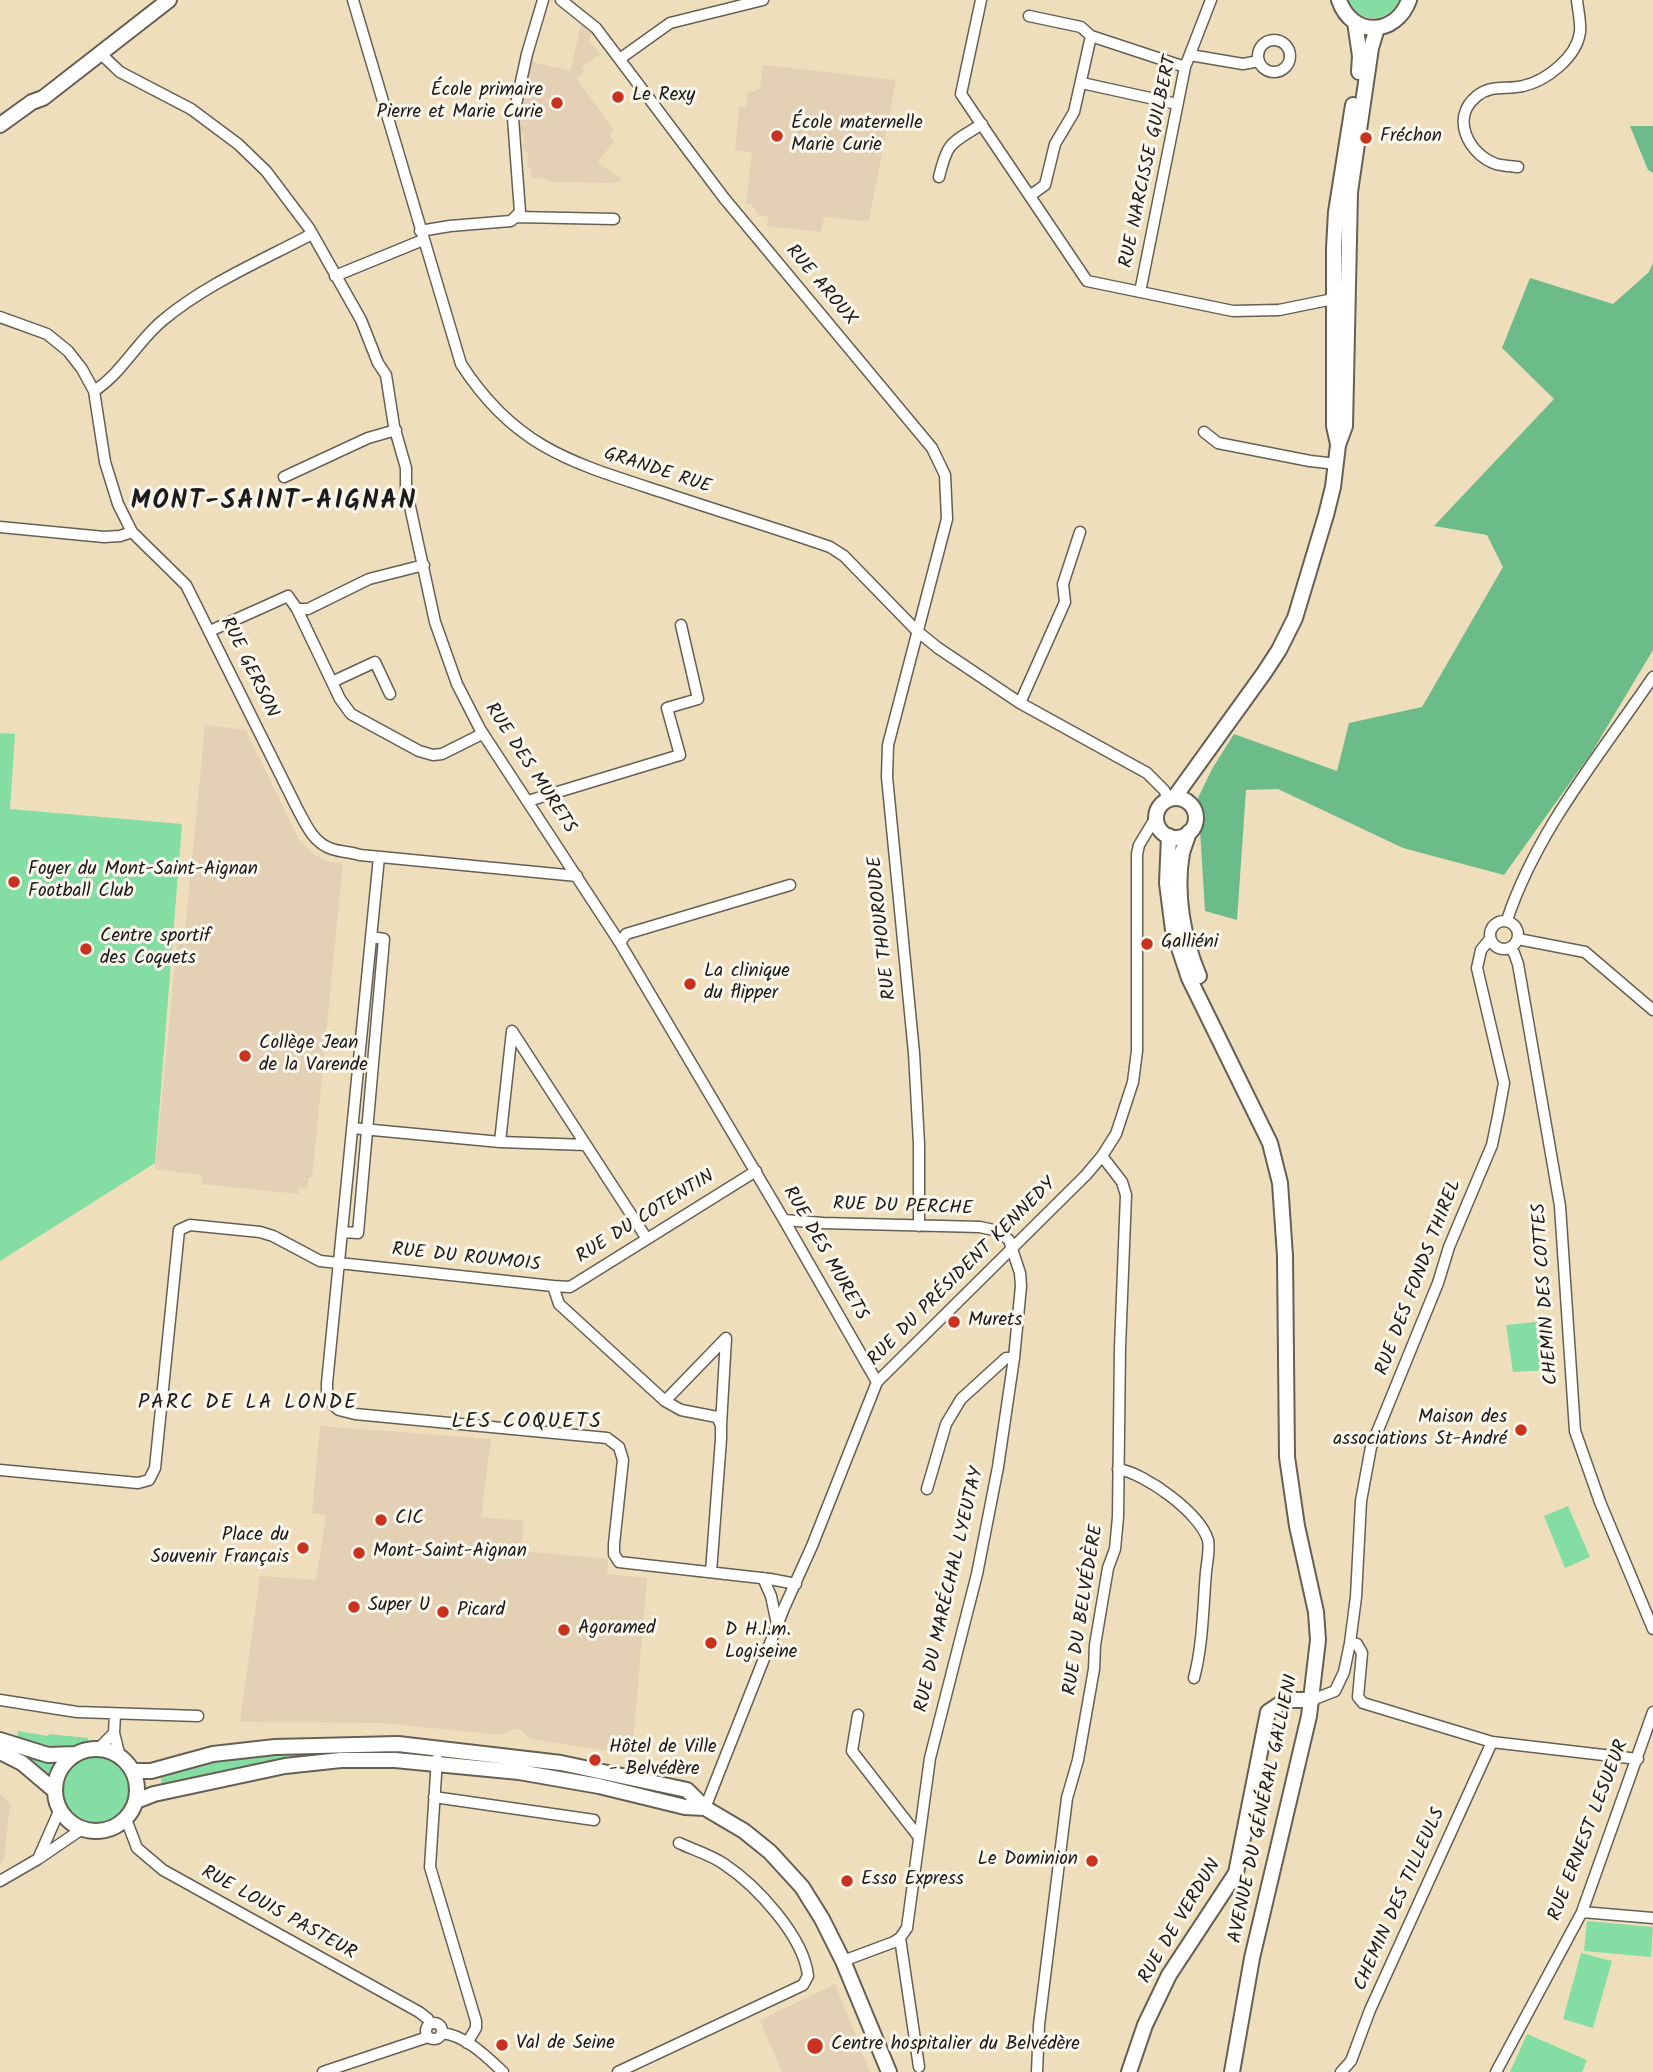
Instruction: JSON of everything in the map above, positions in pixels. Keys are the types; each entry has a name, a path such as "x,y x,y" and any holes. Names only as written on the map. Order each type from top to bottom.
{"street":[{"path":"0,125 32,102 43,98 169,0"},
{"name":"GRANDE RUE","path":"353,0 461,364 488,402 505,419 563,458 830,547 844,556 938,648 1020,703 1147,773 1177,800"},
{"path":"335,276 421,235 450,226 511,221 517,217 521,202 514,109 543,0"},
{"name":"RUE AROUX","path":"561,0 596,28 621,58 724,198 940,461 947,489 947,519 918,631"},
{"path":"621,58 670,23 762,0"},
{"path":"981,0 961,94 1087,281 1214,308 1244,311 1279,310 1339,298"},
{"name":"RUE NARCISSE GUILBERT","path":"1140,292 1185,67 1211,0"},
{"path":"1339,0 1347,16 1355,22 1377,28 1397,19 1405,11 1409,0"},
{"path":"1518,167 1496,164 1480,155 1470,145 1465,133 1465,112 1469,103 1479,94 1491,88 1532,83 1569,57 1580,32 1577,0"},
{"path":"1028,16 1081,27 1091,36 1185,67"},
{"path":"1341,248 1336,212 1360,56 1355,22"},
{"path":"1177,800 1195,813 1196,820 1189,832 1183,836 1158,829 1161,804 1177,800 1279,650 1295,618 1318,546 1337,464 1338,445 1334,426 1341,248 1371,48 1377,28"},
{"path":"1031,195 1045,186 1055,144 1074,111 1091,36"},
{"name":"RUE DES MURETS","path":"100,52 120,72 191,109 238,144 266,171 312,234 361,320 378,363 386,375 406,468 406,488 435,622 446,657 482,734 620,943 756,1171 877,1382"},
{"path":"1190,55 1243,64 1259,61"},
{"path":"1082,83 1177,104"},
{"path":"939,177 945,150 982,124"},
{"path":"517,217 614,219"},
{"path":"94,391 107,383 158,324 188,300 312,234"},
{"name":"RUE GERSON","path":"0,317 47,334 68,351 94,391 105,462 115,498 132,532 186,585 308,829 318,841 330,848 379,857 577,876"},
{"path":"284,477 368,438 396,430"},
{"path":"1205,432 1218,443 1337,464"},
{"path":"0,527 104,537 132,532"},
{"path":"1020,703 1065,602 1063,584 1080,532"},
{"path":"298,609 308,609 369,579 424,565"},
{"path":"210,631 288,596 298,609 340,699 351,714 424,752 442,754 482,734"},
{"path":"528,800 680,755 667,708 698,699 681,625"},
{"name":"RUE THOUROUDE","path":"918,631 888,745 887,778 914,1053 919,1144 919,1226"},
{"path":"332,682 375,662 390,694"},
{"path":"1507,920 1516,890 1546,832 1653,677"},
{"name":"AVENUE DU GÉNÉRAL GALLIENI","path":"1158,829 1173,930 1189,978 1270,1143 1280,1183 1283,1213 1287,1457 1297,1526 1317,1620 1318,1652 1312,1700 1252,1958 1232,2072"},
{"name":"RUE DU PRÉSIDENT KENNEDY","path":"705,1808 877,1382 1102,1156 1124,1113 1133,1082 1137,1051 1139,845 1158,829"},
{"name":"AVENUE DU GÉNÉRAL GALLIENI","path":"1189,832 1180,872 1188,944 1196,969 1244,1078 1250,1100"},
{"path":"379,857 327,1383 327,1392 333,1405 339,1410 355,1414 607,1438 620,1447 623,1460 614,1544 614,1554 619,1562 796,1584"},
{"path":"620,943 626,934 790,885"},
{"path":"1501,920 1507,920 1517,927 1518,939 1510,948 1500,949 1490,939 1492,927 1501,920"},
{"path":"343,1231 358,1233 384,939 371,937"},
{"name":"RUE DES FONDS THIREL","path":"1312,1700 1331,1694 1338,1688 1350,1643 1356,1597 1361,1501 1371,1447 1492,1145 1499,1116 1504,1083 1477,968 1480,950 1490,939"},
{"path":"1518,939 1585,952 1653,1010"},
{"name":"CHEMIN DES COTTES","path":"1510,948 1518,964 1560,1206 1575,1431 1600,1502 1653,1629"},
{"path":"500,1142 512,1031 647,1239"},
{"path":"352,1128 500,1142 586,1145"},
{"name":"RUE DU BELVÉDÈRE","path":"1037,2072 1039,2025 1067,1798 1078,1760 1106,1581 1115,1549 1126,1195 1122,1182 1102,1156"},
{"name":"RUE DU COTENTIN","path":"553,1286 570,1287 756,1171"},
{"name":"RUE DU PERCHE","path":"784,1220 968,1226 998,1231 1009,1240 1013,1248"},
{"name":"RUE DU ROUMOIS","path":"0,1470 138,1483 149,1480 155,1468 178,1234 181,1227 190,1225 260,1232 314,1260 553,1286 559,1304 665,1401 681,1410 717,1417 721,1425"},
{"name":"RUE DU MARÉCHAL LYEUTAY","path":"919,2067 900,1938 909,1918 930,1758 982,1547 998,1468 1021,1286 1013,1248"},
{"path":"665,1401 726,1338 711,1572"},
{"path":"927,1489 946,1424 961,1399 1006,1358 1014,1358"},
{"path":"1118,1469 1131,1471 1176,1501 1199,1523 1209,1541 1199,1658 1194,1678"},
{"path":"763,1578 771,1595 778,1624"},
{"path":"1350,1643 1357,1644 1362,1653 1358,1697 1363,1703 1492,1742 1638,1759"},
{"path":"0,1700 68,1711 115,1715 198,1716"},
{"name":"RUE DE VERDUN","path":"1129,2072 1145,2025 1169,1975 1237,1873 1268,1712 1286,1700 1312,1700"},
{"name":"RUE ERNEST LESUEUR","path":"1496,2072 1582,1912 1653,1712"},
{"path":"77,1754 61,1770 55,1791 60,1809 69,1821 82,1829 105,1830 126,1819 136,1801 137,1788 132,1771 120,1757 114,1734 115,1715"},
{"path":"858,1715 852,1752 918,1836"},
{"path":"0,1740 48,1755 77,1754 97,1749 114,1734"},
{"name":"CHEMIN DES TILLEULS","path":"1340,2072 1350,2066 1370,2010 1492,1742"},
{"path":"132,1771 151,1771 213,1754 275,1746 343,1744 438,1747 561,1763 687,1790 705,1808 757,1842 794,1877 822,1919 843,1961 889,2072"},
{"path":"438,1747 430,1867 476,2021 477,2028 467,2043"},
{"path":"97,1749 120,1757"},
{"path":"0,1752 22,1763 55,1791"},
{"path":"136,1801 154,1794 260,1771 313,1762 370,1759 437,1762 519,1772 599,1786 685,1807 705,1808"},
{"path":"434,1797 594,1820"},
{"path":"38,1859 60,1809"},
{"name":"RUE LOUIS PASTEUR","path":"126,1819 137,1848 163,1870 419,2012 430,2024"},
{"path":"0,1881 82,1829"},
{"path":"618,2072 803,1985 808,1976 807,1962 782,1920 757,1890 723,1863 679,1843"},
{"path":"1582,1912 1653,1918"},
{"path":"843,1961 900,1938"},
{"path":"428,2037 426,2031 430,2024 440,2025 442,2033"},
{"path":"442,2033 456,2036 467,2043 503,2072"},
{"path":"323,2072 428,2037 437,2039 442,2033"}],"shaded area":[{"name":"École primaire Pierre et Marie Curie","path":"581,25 592,32 589,41 600,54 582,67 585,71 576,78 613,129 610,136 614,141 598,162 622,180 613,183 550,182 547,179 531,178 531,169 527,168 528,152 523,151 524,133 519,133 518,115 529,61 570,71"},
{"path":"763,65 896,80 869,221 824,217 821,232 767,226 768,217 760,216 751,204 746,204 752,153 735,150 739,107 746,107 748,91 756,92 756,89 760,89"},
{"name":"Collège Jean de la Varende","path":"205,725 246,730 299,840 326,861 343,864 312,1177 309,1177 307,1189 299,1188 298,1194 202,1184 202,1175 155,1169 177,942 184,942"},
{"name":"LES COQUETS","path":"320,1426 491,1439 481,1517 523,1521 522,1551 608,1559 607,1574 647,1578 632,1755 531,1739 518,1728 500,1735 383,1723 240,1722 260,1576 316,1580 326,1515 312,1513"},
{"path":"0,1794 10,1804 4,1859 0,1865"},
{"name":"Centre hospitalier du Belvédère","path":"835,1984 870,2072 782,2072 760,2020"}],"green space":[{"path":"1348,0 1399,0 1388,13 1373,18 1359,13"},
{"path":"1630,126 1653,126 1653,173 1648,170"},
{"path":"1653,263 1653,650 1592,752 1504,875 1403,848 1278,789 1246,790 1237,920 1205,911 1198,798 1234,734 1337,771 1349,723 1422,707 1503,567 1487,535 1434,526 1554,399 1502,348 1530,278 1613,304 1649,272"},
{"name":"Centre sportif des Coquets","path":"0,733 15,734 10,809 182,824 155,1163 0,1261"},
{"path":"1546,1321 1549,1370 1513,1372 1506,1325"},
{"path":"1568,1506 1590,1557 1565,1568 1544,1516"},
{"path":"18,1731 88,1738 88,1742 63,1752 16,1742"},
{"path":"13,1748 55,1762 49,1775 34,1762 11,1752"},
{"path":"330,1750 421,1750 419,1754 357,1752 267,1761 162,1785 160,1774 213,1761"},
{"path":"89,1757 103,1757 115,1762 124,1771 129,1790 127,1803 120,1814 103,1823 89,1823 77,1818 68,1809 63,1797 63,1783 68,1771 77,1762"},
{"path":"1587,1921 1653,1927 1651,1957 1584,1951"},
{"path":"1581,1953 1612,1961 1593,2028 1563,2019"},
{"path":"1527,2034 1587,2060 1582,2072 1510,2072"}],"place":[{"name":"Le Rexy","path":"618,97"},
{"name":"École primaire Pierre et Marie Curie","path":"557,103"},
{"name":"École maternelle Marie Curie","path":"777,136"},
{"name":"Fréchon","path":"1366,138"},
{"name":"Foyer du Mont-Saint-Aignan Football Club","path":"14,882"},
{"name":"Galliéni","path":"1147,944"},
{"name":"Centre sportif des Coquets","path":"86,949"},
{"name":"La clinique du flipper","path":"690,984"},
{"name":"Collège Jean de la Varende","path":"245,1056"},
{"name":"Murets","path":"954,1322"},
{"name":"Maison des associations St-André","path":"1521,1430"},
{"name":"CIC","path":"381,1520"},
{"name":"Place du Souvenir Français","path":"303,1548"},
{"name":"Mont-Saint-Aignan","path":"359,1553"},
{"name":"Super U","path":"354,1607"},
{"name":"Picard","path":"443,1612"},
{"name":"Agoramed","path":"564,1630"},
{"name":"D H.l.m. Logiseine","path":"711,1643"},
{"name":"Hôtel de Ville - Belvédère","path":"595,1760"},
{"name":"Le Dominion","path":"1092,1861"},
{"name":"Esso Express","path":"847,1881"},
{"name":"Val de Seine","path":"502,2045"},
{"name":"Centre hospitalier du Belvédère","path":"815,2046"}],"district":[{"name":"MONT-SAINT-AIGNAN","path":"274,504"},
{"name":"PARC DE LA LONDE","path":"248,1404"},
{"name":"LES COQUETS","path":"527,1423"}]}
